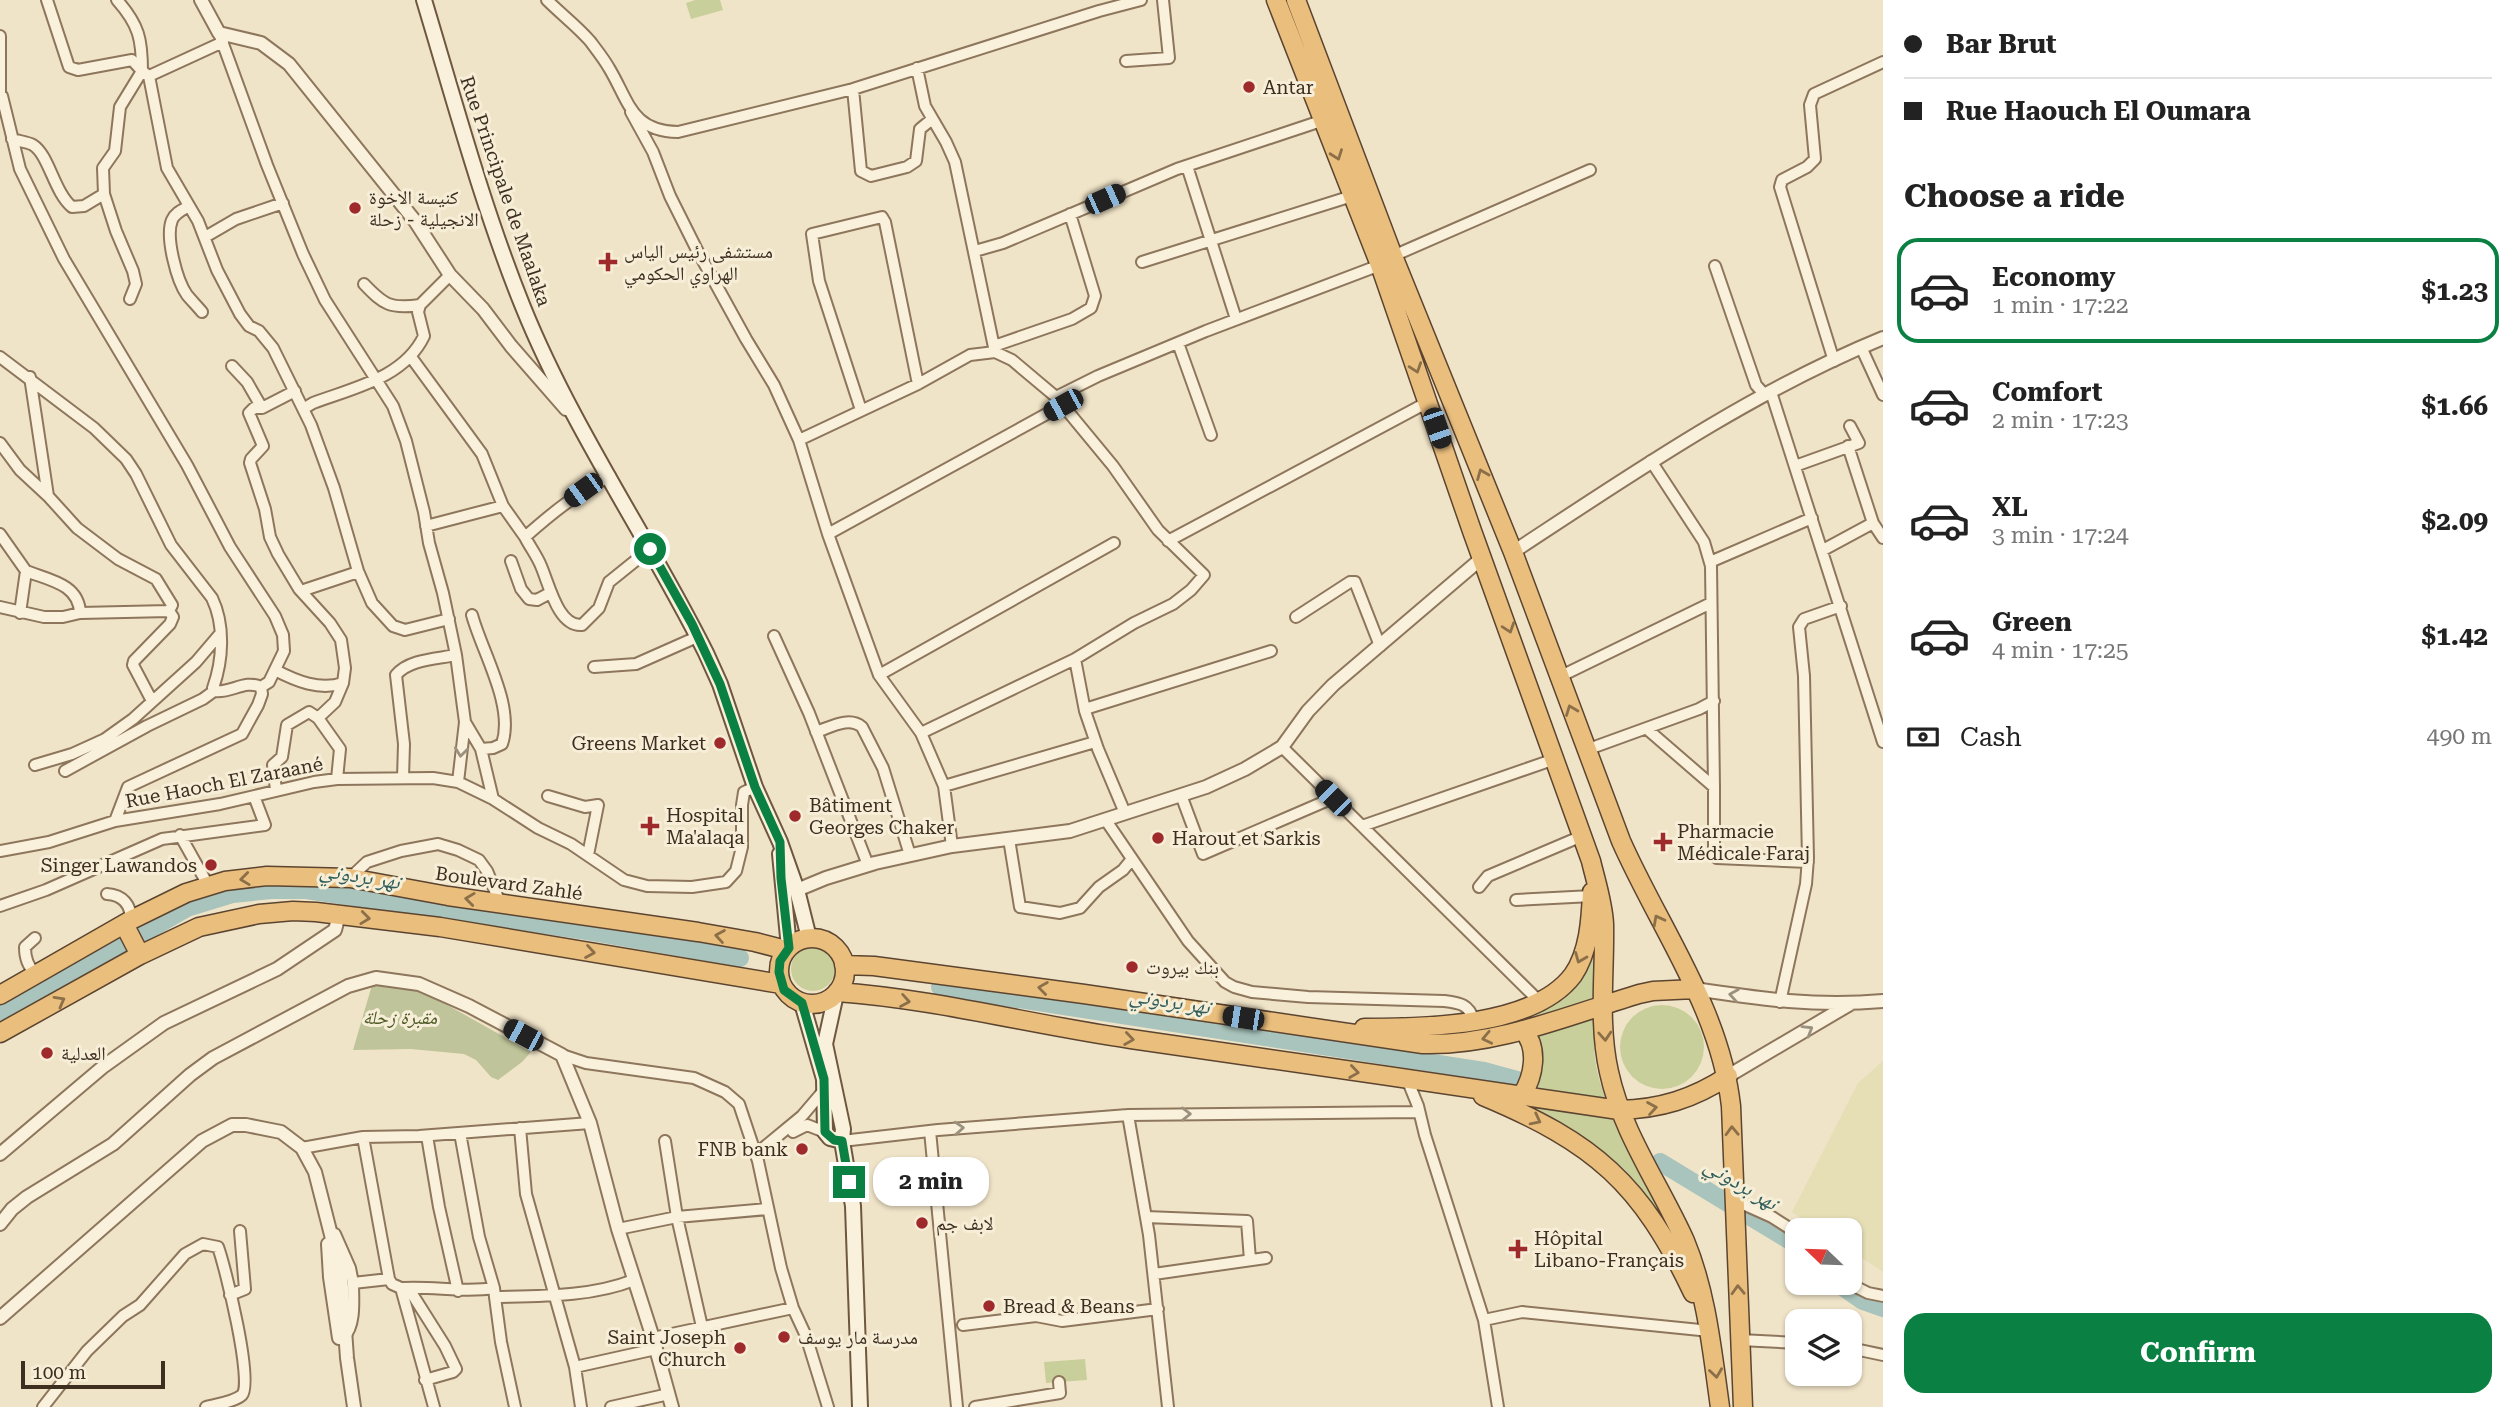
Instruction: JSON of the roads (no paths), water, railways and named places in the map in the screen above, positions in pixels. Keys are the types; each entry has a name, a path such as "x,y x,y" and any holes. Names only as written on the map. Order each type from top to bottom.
{"highway":[{"path":"1276,0 1352,196 1386,261 1500,519 1586,750 1641,886 1716,1035 1728,1076 1731,1106 1743,1407"},
{"path":"1296,0 1386,261 1428,402 1472,531 1591,861 1603,911 1603,1005 1609,1071 1619,1110 1685,1242 1699,1279 1709,1326 1720,1407"},
{"path":"1472,531 1500,519"},
{"path":"1495,590 1524,580"},
{"path":"1322,1031 1474,1021 1500,1016 1540,1002 1561,987 1578,966 1588,932 1592,896 1583,840"},
{"name":"Boulevard Zahlé","path":"0,995 127,922 208,885 267,876 351,878 447,896 670,928 788,949"},
{"path":"0,1033 140,955 199,927 228,919 293,911 440,927 772,982 802,1003 824,1003 836,993 844,975 844,965 832,945 809,938 798,941 788,949 772,982"},
{"path":"127,922 140,955"},
{"path":"769,945 773,964 772,982"},
{"path":"844,965 874,966 1084,994 1322,1031 1444,1045 1523,1030 1653,991 1695,989"},
{"path":"869,995 864,987 864,978 874,966"},
{"path":"836,993 869,995 1132,1040 1619,1110 1640,1110 1672,1104 1700,1093 1728,1076"},
{"path":"1522,1095 1532,1074 1533,1057 1530,1041 1523,1030"},
{"path":"1450,1085 1475,1092 1536,1120 1589,1151 1605,1164 1645,1208 1678,1262 1709,1326"}],"main road":[{"name":"Rue Principale de Maalaka","path":"424,0 482,194 523,308 581,428 698,636 720,684 755,787 780,842 797,890 809,938"},
{"name":"Rue Principale de Maalaka","path":"780,842 788,949"},
{"path":"836,993 826,1052 843,1129 842,1141 853,1206 860,1407"},
{"path":"802,1003 822,1068 825,1132 834,1140 842,1141"},
{"path":"807,1026 812,1021 820,1020 827,1035"}],"street":[{"path":"47,0 69,67 88,68 132,60 145,74"},
{"path":"117,0 139,32 145,74 167,167 205,237 217,270 240,314 273,348 295,391 334,488 358,572 372,603 393,626 405,630 449,619"},
{"path":"201,0 221,38 303,254 325,300 400,422 418,486 456,655 465,722 458,782"},
{"path":"547,0 589,40 608,66 653,152 670,196 697,250 774,385 799,440 828,534 879,675 921,733 944,786 952,846"},
{"path":"631,112 649,127 662,132 678,132 853,89 1097,5 1142,0"},
{"path":"1126,61 1170,58 1163,0"},
{"path":"0,36 1,96 20,169 64,259 187,465 230,547 275,616 283,635 284,651 269,682 261,687 247,684 225,691 214,691 65,771"},
{"path":"130,299 136,284 133,271 104,194 103,168 115,150 120,107 145,74 221,38 261,43 289,64 415,221 450,275 483,309 581,428"},
{"path":"1834,360 1780,187 1783,180 1807,167 1815,159 1810,105 1814,94 1883,62"},
{"path":"917,68 925,106 951,152 975,251 994,349 1012,360 1059,401 1113,466 1168,541 1204,575 1173,604 1134,623 1075,659 921,733"},
{"path":"853,89 862,171 870,176 907,167 916,161 920,129 931,120"},
{"path":"975,251 1003,243 1187,166 1324,120"},
{"path":"12,139 34,145 59,192 72,207 84,206 104,194"},
{"path":"1187,166 1236,319"},
{"path":"828,534 1098,376 1386,261 1590,170"},
{"path":"1142,262 1352,196"},
{"path":"205,237 236,219 283,203"},
{"path":"189,206 177,213 172,222 170,236 173,259 186,293 202,312"},
{"path":"799,440 918,384 971,355 1072,319 1091,308 1095,296 1070,214"},
{"path":"861,410 819,281 811,234 882,217 918,384"},
{"path":"1715,266 1756,385 1768,394 1795,466 1883,742"},
{"path":"303,409 376,380 411,358 424,336 418,312 420,305 450,275"},
{"path":"365,284 382,302 390,306 420,305"},
{"path":"1513,552 1651,461 1768,394 1883,338"},
{"path":"1178,343 1211,435"},
{"path":"1861,347 1883,395"},
{"path":"0,357 30,377 94,428 126,459 136,474 171,545 212,598 220,622 221,656 212,688 214,691"},
{"path":"411,358 482,454 503,506 525,537 541,566 550,593 568,622 574,626 582,625 599,608 609,582 650,549"},
{"path":"232,366 247,382 262,408"},
{"path":"30,377 48,496"},
{"path":"295,391 262,408 254,408 249,413 263,446 251,459 250,464 278,554 301,591 330,623 341,640 345,668 343,683 335,702 318,718"},
{"path":"1168,541 1428,402"},
{"path":"1795,466 1859,443 1850,426"},
{"path":"0,443 20,470 78,528 118,559 156,579 171,600 169,611"},
{"path":"1848,446 1872,523 1883,538"},
{"path":"1651,461 1704,542 1710,562 1714,851 1717,859 1808,862"},
{"path":"525,537 567,501 610,476"},
{"path":"426,526 503,506"},
{"path":"1710,562 1812,518"},
{"path":"1823,550 1872,523"},
{"path":"0,534 26,571 70,589 80,601 80,613"},
{"path":"879,675 1114,543"},
{"path":"797,890 826,877 910,855 952,846 1070,831 1181,795 1245,769 1282,747 1316,702 1333,685 1482,558"},
{"path":"511,561 521,589 529,599 537,600 550,593"},
{"path":"20,613 26,571"},
{"path":"301,591 358,572"},
{"path":"1296,617 1321,598 1354,582 1380,646"},
{"path":"1559,677 1711,603"},
{"path":"1780,1002 1806,884 1808,862 1804,676 1799,627 1804,620 1841,606"},
{"path":"2,610 54,617 80,613 169,611"},
{"path":"152,701 133,665 170,624 173,617 169,611"},
{"path":"472,615 503,700 505,736 502,744 493,748 481,748"},
{"path":"35,765 72,754 105,739 133,719 196,662 219,635"},
{"path":"594,667 636,664 698,636"},
{"path":"774,636 816,732 868,865"},
{"path":"1085,709 1271,651"},
{"path":"403,779 404,744 396,675 402,668 416,663 456,655"},
{"path":"1075,659 1095,742 1125,813"},
{"path":"275,670 298,682 332,687 343,683"},
{"path":"115,821 128,787 242,734 258,705 262,694 261,687"},
{"path":"1586,750 1647,729 1714,701"},
{"path":"276,790 273,765 282,757 287,725 309,712 318,718 340,749 337,779"},
{"path":"465,722 481,748 494,799"},
{"path":"816,732 849,722 862,727 883,768 910,855"},
{"path":"1647,729 1714,787"},
{"path":"944,786 1095,742"},
{"path":"1282,747 1540,1002"},
{"path":"1362,826 1555,759"},
{"name":"Rue Haoch El Zaraané","path":"0,851 49,842 115,821 337,779 433,778 458,782 494,799 538,828 571,844 618,877 632,883 680,888 726,882 733,876 740,860 744,792 755,787"},
{"path":"1181,795 1203,855 1333,798"},
{"path":"0,906 46,890 162,839 265,825 254,796"},
{"path":"548,796 585,807 598,805 588,855"},
{"path":"1105,820 1188,941 1225,982 1234,988 1308,997 1444,1001 1465,1006 1474,1021"},
{"path":"180,835 208,885"},
{"path":"1009,839 1020,907 1060,913 1080,908 1098,887 1123,870 1132,859"},
{"path":"1479,887 1488,876 1583,840"},
{"path":"351,878 367,863 401,851 438,844 479,860 487,871 500,903"},
{"path":"107,894 114,894 127,902 131,910 127,922"},
{"path":"1516,900 1592,896"},
{"path":"0,1154 118,1055 164,1023 277,970 335,930 339,915"},
{"path":"35,938 25,947 26,960 35,974"},
{"path":"0,1224 12,1209 27,1197 113,1144 206,1062 348,986 376,978 419,985 469,1006 562,1055 586,1063 694,1078 717,1088 740,1104 757,1157 781,1268 828,1407"},
{"path":"1695,989 1780,1002 1851,1004 1883,1001"},
{"path":"1728,1076 1851,1004"},
{"path":"562,1055 590,1123 618,1229 655,1343 670,1401 611,1407"},
{"path":"1407,1079 1484,1320 1498,1407"},
{"path":"1418,1109 1430,1083"},
{"path":"757,1157 804,1114 825,1089"},
{"path":"842,1141 1128,1115 1418,1109"},
{"path":"804,1114 811,1126"},
{"path":"1128,1115 1154,1273 1168,1407"},
{"path":"302,1147 363,1137 427,1136 590,1123"},
{"path":"0,1318 208,1137 232,1125 281,1132 302,1147 315,1172 336,1276 343,1289"},
{"path":"757,1157 798,1128 811,1126 825,1132"},
{"path":"520,1128 526,1194 575,1367 581,1407"},
{"path":"930,1131 957,1407"},
{"path":"460,1133 515,1407"},
{"path":"427,1136 439,1208 458,1291"},
{"path":"363,1137 392,1284 405,1288 427,1287 555,1296 614,1288 634,1280"},
{"path":"665,1141 677,1217 702,1327"},
{"path":"1734,1200 1785,1225"},
{"path":"323,1205 348,1263 343,1289 342,1337 346,1407"},
{"path":"618,1229 677,1217 768,1209"},
{"path":"1146,1217 1247,1221 1250,1260"},
{"path":"230,1295 245,1289 240,1231"},
{"path":"43,1407 87,1351 123,1316 140,1305 185,1254 203,1244 218,1247 226,1270 246,1367 246,1389 242,1395 206,1407"},
{"path":"1154,1273 1266,1258"},
{"path":"343,1289 389,1279"},
{"path":"405,1288 425,1380 435,1407"},
{"path":"405,1288 445,1346 456,1369 425,1380"},
{"path":"1862,1290 1883,1296"},
{"path":"575,1367 702,1327 793,1308"},
{"path":"963,1325 1036,1316 1062,1321 1158,1309"},
{"path":"1484,1320 1522,1312 1709,1326"},
{"path":"342,1337 355,1407"},
{"path":"1740,1340 1785,1342"},
{"path":"1862,1351 1883,1355"},
{"path":"975,1407 1060,1393 1059,1382"}],"waterway":[{"name":"نهر بردوني","path":"0,1016 187,908 233,894 271,890 306,890 580,930 740,958"},
{"name":"نهر بردوني","path":"940,987 1484,1071 1517,1080"},
{"name":"نهر بردوني","path":"1660,1162 1785,1238"},
{"name":"نهر بردوني","path":"1854,1295 1883,1308"}],"place":[{"name":"Antar","path":"1249,87"},
{"name":"كنيسة الاخوة الانجيلية - زحلة","path":"355,208"},
{"name":"مستشفى رئيس الياس الهراوي الحكومي","path":"608,262"},
{"name":"Greens Market","path":"720,743"},
{"name":"Bâtiment Georges Chaker","path":"795,816"},
{"name":"Hospital Ma'alaqa","path":"650,826"},
{"name":"Harout et Sarkis","path":"1158,838"},
{"name":"Pharmacie Médicale Faraj","path":"1663,842"},
{"name":"Singer Lawandos","path":"211,865"},
{"name":"بنك بيروت","path":"1132,967"},
{"name":"العدلية","path":"47,1053"},
{"name":"FNB bank","path":"802,1149"},
{"name":"لابف جم","path":"922,1223"},
{"name":"Hôpital Libano-Français","path":"1518,1249"},
{"name":"Bread & Beans","path":"989,1306"},
{"name":"مدرسة مار يوسف","path":"784,1337"},
{"name":"Saint Joseph Church","path":"740,1348"}],"park label":[{"name":"مقبرة زحلة","path":"400,1017"}]}
